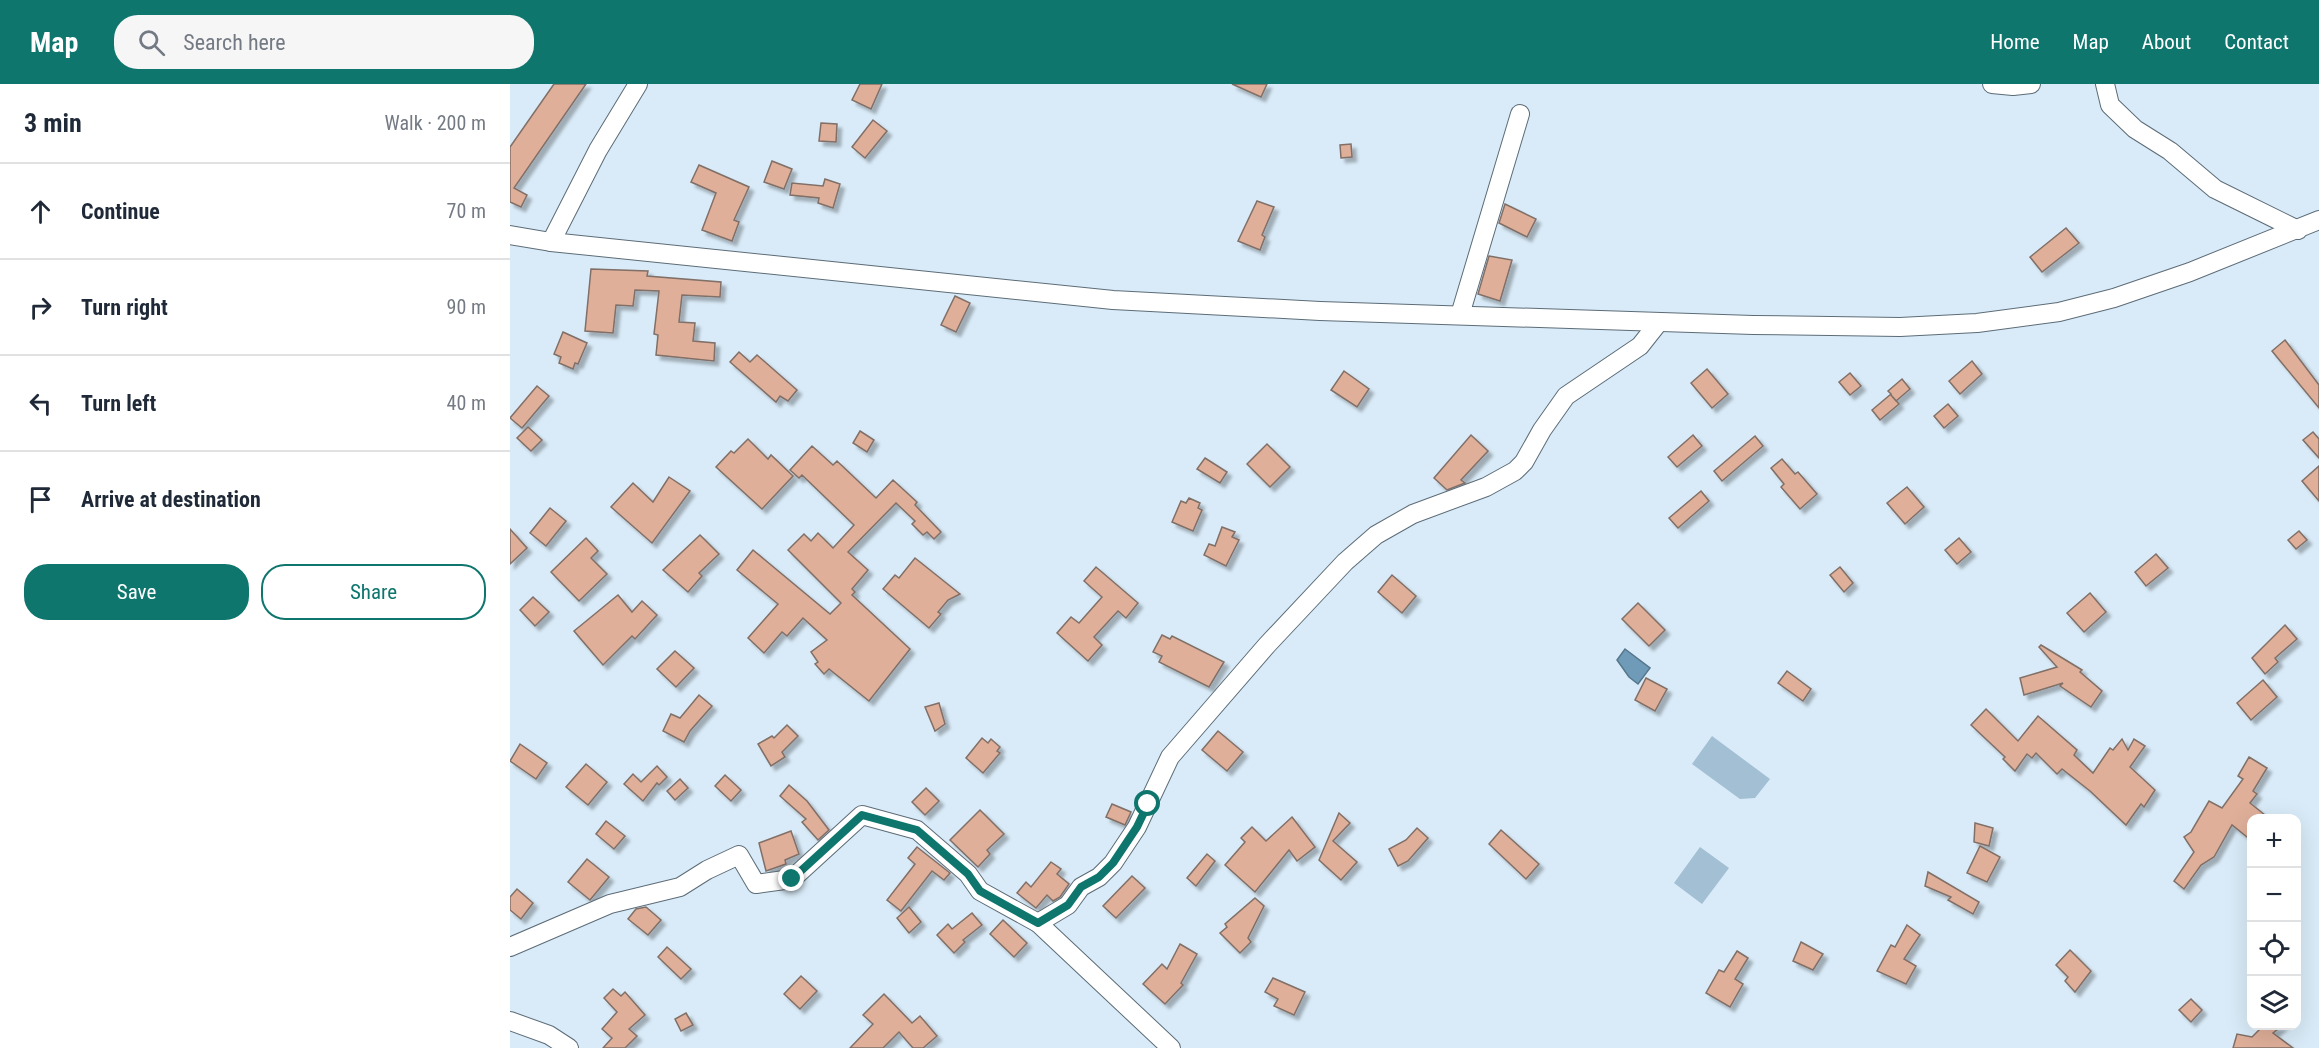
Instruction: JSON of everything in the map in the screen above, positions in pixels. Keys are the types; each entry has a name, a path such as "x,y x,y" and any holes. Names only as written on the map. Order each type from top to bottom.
{"street":[{"path":"551,242 598,150 638,84"},
{"path":"1992,84 2031,84"},
{"path":"2105,84 2110,105 2135,129 2170,151 2215,189 2298,230"},
{"path":"1460,315 1520,114"},
{"path":"510,235 551,242 1113,300 1659,322 1900,327 1977,323 2059,312 2114,298 2298,230 2319,220"},
{"path":"1038,923 1068,905 1081,887 1099,877 1113,863 1137,827 1170,757 1267,645 1345,562 1376,535 1413,514 1486,487 1515,471 1524,462 1542,430 1566,396 1640,346 1659,322"},
{"path":"510,947 610,904 680,887 706,870 739,855 756,884 792,879 862,815 917,830 968,874 980,891 1038,923 1171,1048"},
{"path":"510,1021 549,1035 569,1048"}],"shaded area":[{"path":"1625,649 1650,668 1638,684 1629,677 1617,660"},
{"path":"1712,736 1770,779 1755,798 1740,799 1692,764"},
{"path":"1700,847 1729,868 1702,904 1674,883"}],"building":[{"path":"554,84 586,84 514,188 527,195 521,207 510,202 510,147"},
{"path":"860,84 882,84 871,109 852,100"},
{"path":"1232,84 1267,84 1261,97"},
{"path":"873,120 887,131 865,158 852,147"},
{"path":"821,123 837,124 836,142 819,141"},
{"path":"1351,144 1352,157 1341,158 1340,145"},
{"path":"772,161 792,169 784,189 764,182"},
{"path":"699,165 749,187 734,220 739,222 732,241 702,230 716,193 691,182"},
{"path":"825,179 840,184 833,208 818,203 819,198 790,195 792,183 823,186"},
{"path":"1257,201 1274,207 1262,235 1265,237 1260,250 1238,241"},
{"path":"1505,204 1536,219 1527,237 1499,223"},
{"path":"2066,228 2079,243 2042,272 2030,257"},
{"path":"1489,256 1512,260 1500,301 1478,294"},
{"path":"591,269 648,271 647,276 721,282 720,297 682,295 679,322 695,323 693,341 715,343 714,361 656,355 658,335 654,334 659,291 635,290 633,306 616,305 613,333 585,331"},
{"path":"955,296 970,303 956,332 941,325"},
{"path":"563,332 587,343 578,364 575,363 573,369 559,363 561,357 554,354"},
{"path":"2285,340 2319,385 2319,408 2272,351"},
{"path":"739,352 750,362 757,355 797,390 788,401 780,396 776,402 730,362"},
{"path":"1972,361 1982,374 1960,394 1949,381"},
{"path":"1707,369 1728,394 1712,408 1691,383"},
{"path":"1344,371 1369,389 1357,407 1331,390"},
{"path":"1850,373 1861,386 1850,395 1839,382"},
{"path":"1902,379 1910,389 1896,401 1899,404 1880,420 1872,410 1891,394 1888,391"},
{"path":"537,386 549,396 522,428 510,418"},
{"path":"1948,404 1958,416 1944,428 1934,416"},
{"path":"528,427 542,440 531,451 517,438"},
{"path":"860,431 874,440 867,452 853,443"},
{"path":"2313,432 2319,439 2319,458 2303,440"},
{"path":"1471,435 1488,451 1461,480 1465,483 1447,490 1434,478"},
{"path":"1693,435 1702,446 1677,467 1668,457"},
{"path":"1755,436 1763,446 1722,481 1714,471"},
{"path":"748,439 768,459 771,455 793,476 762,509 716,467 731,451 734,453"},
{"path":"1267,444 1290,467 1270,487 1247,464"},
{"path":"812,446 833,465 837,461 876,498 893,480 917,502 915,505 941,532 934,539 927,532 923,535 912,524 915,521 896,503 848,552 868,570 852,589 855,592 852,595 910,649 869,701 829,669 824,674 815,664 818,662 811,652 827,640 803,618 787,636 782,632 764,653 748,638 778,604 737,570 753,550 830,614 841,603 788,550 804,534 811,541 818,533 833,548 854,525 802,475 799,478 790,470"},
{"path":"1205,458 1227,472 1220,483 1197,469"},
{"path":"1782,459 1795,474 1798,472 1817,494 1800,509 1781,487 1784,484 1771,468"},
{"path":"2319,466 2319,501 2302,481"},
{"path":"669,477 690,491 652,543 611,507 633,483 653,502"},
{"path":"1907,487 1924,507 1905,524 1887,503"},
{"path":"1701,491 1709,501 1678,528 1669,518"},
{"path":"1189,498 1200,503 1198,508 1202,510 1193,531 1172,522 1181,501 1186,503"},
{"path":"550,508 566,521 546,546 530,533"},
{"path":"1222,527 1235,532 1232,537 1239,540 1226,566 1204,555 1209,544 1215,546"},
{"path":"510,529 527,548 510,564"},
{"path":"2299,531 2307,540 2296,549 2288,540"},
{"path":"700,535 719,554 699,573 702,576 688,592 663,570"},
{"path":"586,538 598,551 591,558 607,574 579,601 551,572"},
{"path":"1959,538 1971,552 1957,564 1945,550"},
{"path":"2156,554 2168,568 2146,586 2135,572"},
{"path":"915,558 960,594 948,600 938,612 941,614 929,628 883,589 895,575 899,578"},
{"path":"1096,567 1138,603 1126,618 1118,611 1094,637 1102,645 1088,661 1057,633 1071,617 1079,623 1102,597 1084,581"},
{"path":"1840,567 1853,583 1844,592 1830,575"},
{"path":"1392,575 1416,596 1402,613 1378,592"},
{"path":"2090,593 2106,612 2084,632 2067,613"},
{"path":"618,595 632,612 642,601 657,615 635,639 632,636 603,665 574,631"},
{"path":"533,597 549,612 535,626 520,610"},
{"path":"1638,603 1665,630 1649,646 1622,619"},
{"path":"2285,625 2297,639 2275,658 2278,662 2265,674 2252,658"},
{"path":"1162,635 1170,639 1172,636 1224,662 1209,687 1159,662 1162,656 1153,652"},
{"path":"2041,645 2082,670 2080,672 2102,691 2091,707 2060,686 2063,683 2024,695 2020,678 2057,667 2039,647"},
{"path":"675,651 694,668 676,687 657,669"},
{"path":"1787,671 1811,689 1803,701 1778,683"},
{"path":"1646,678 1667,689 1655,711 1635,700"},
{"path":"2263,680 2277,697 2251,720 2237,703"},
{"path":"699,695 712,706 690,731 684,742 663,731 671,714 680,718"},
{"path":"939,703 945,724 935,731 925,707"},
{"path":"1986,709 2018,741 2038,716 2077,750 2074,755 2093,773 2110,748 2113,750 2122,739 2128,750 2134,739 2145,746 2130,767 2155,790 2144,807 2141,804 2126,825 2090,791 2062,769 2057,774 2036,753 2032,758 2027,754 2015,771 2003,759 2005,757 1971,725"},
{"path":"787,725 798,736 782,752 785,757 771,766 758,744 772,736 774,738"},
{"path":"1218,731 1243,752 1227,771 1202,750"},
{"path":"982,738 988,743 991,739 1000,747 997,751 1000,753 983,773 966,758"},
{"path":"520,744 547,763 536,779 510,761"},
{"path":"2249,757 2267,768 2253,791 2257,794 2250,803 2264,814 2247,814 2247,837 2232,825 2214,857 2201,865 2184,889 2174,881 2194,852 2184,837 2191,832 2209,801 2222,808 2243,779 2238,776"},
{"path":"586,764 607,782 588,805 566,787"},
{"path":"657,766 667,777 659,785 657,783 643,801 624,784 633,774 641,782"},
{"path":"725,775 741,790 731,801 715,786"},
{"path":"680,779 688,788 675,800 667,791"},
{"path":"789,785 807,801 829,830 818,840 802,822 806,819 780,796"},
{"path":"926,788 939,801 925,815 912,802"},
{"path":"1112,804 1131,812 1125,825 1106,817"},
{"path":"980,810 1004,834 987,850 990,854 978,867 950,840"},
{"path":"1339,813 1350,823 1333,841 1357,862 1341,880 1319,860"},
{"path":"1292,817 1315,847 1297,861 1289,850 1255,892 1225,865 1245,842 1241,838 1252,827 1266,841"},
{"path":"606,821 625,836 614,849 596,834"},
{"path":"1975,823 1993,828 1989,846 1974,842"},
{"path":"1417,828 1428,838 1408,861 1398,866 1389,849 1406,840"},
{"path":"1501,830 1539,864 1526,879 1489,844"},
{"path":"791,831 799,854 785,860 786,864 766,871 759,843"},
{"path":"1980,846 2000,857 1987,882 1967,873"},
{"path":"917,847 950,873 944,880 932,871 901,911 887,900 915,864 908,858"},
{"path":"1207,854 1215,861 1196,886 1187,878"},
{"path":"587,859 609,877 590,900 568,882"},
{"path":"1051,862 1061,869 1057,874 1069,884 1060,897 1053,901 1047,895 1036,908 1017,893 1026,882 1031,887"},
{"path":"1928,872 1979,902 1973,914 1948,900 1951,897 1925,886"},
{"path":"1132,876 1145,888 1116,918 1103,906"},
{"path":"517,889 533,903 521,919 510,910 510,897"},
{"path":"1255,898 1264,906 1248,938 1251,942 1240,953 1220,933 1227,927 1225,924"},
{"path":"646,907 661,920 648,935 628,919 636,909"},
{"path":"909,907 921,922 909,933 897,918"},
{"path":"972,913 982,925 963,940 965,942 954,953 937,935 948,924 952,929"},
{"path":"1003,920 1027,943 1014,957 990,934"},
{"path":"1907,925 1920,935 1904,959 1916,966 1906,984 1877,971 1891,945 1895,947"},
{"path":"1801,942 1823,954 1813,970 1793,961"},
{"path":"1180,944 1197,954 1181,983 1183,985 1165,1004 1143,984 1162,964 1167,969"},
{"path":"667,947 691,969 681,979 658,957"},
{"path":"2070,950 2091,971 2075,992 2065,981 2068,977 2056,965"},
{"path":"1737,951 1748,958 1735,979 1743,984 1730,1007 1706,993 1719,970 1724,972"},
{"path":"801,976 817,991 800,1009 784,994"},
{"path":"1273,978 1305,992 1294,1015 1274,1006 1278,999 1265,992"},
{"path":"613,989 621,996 625,992 645,1015 629,1029 637,1036 625,1048 603,1048 612,1038 602,1029 617,1012 604,998"},
{"path":"884,994 912,1023 920,1016 937,1036 923,1048 913,1048 899,1032 883,1048 850,1048 873,1024 863,1015"},
{"path":"2191,999 2202,1010 2191,1022 2179,1010"},
{"path":"686,1013 693,1025 681,1031 675,1019"},
{"path":"2259,1030 2277,1030 2273,1033 2293,1048 2233,1048 2237,1034 2252,1037"}],"route":[{"path":"792,879 862,815 917,830 968,874 980,891 1038,923 1068,905 1081,887 1099,877 1113,863 1137,827 1148,804"}]}
